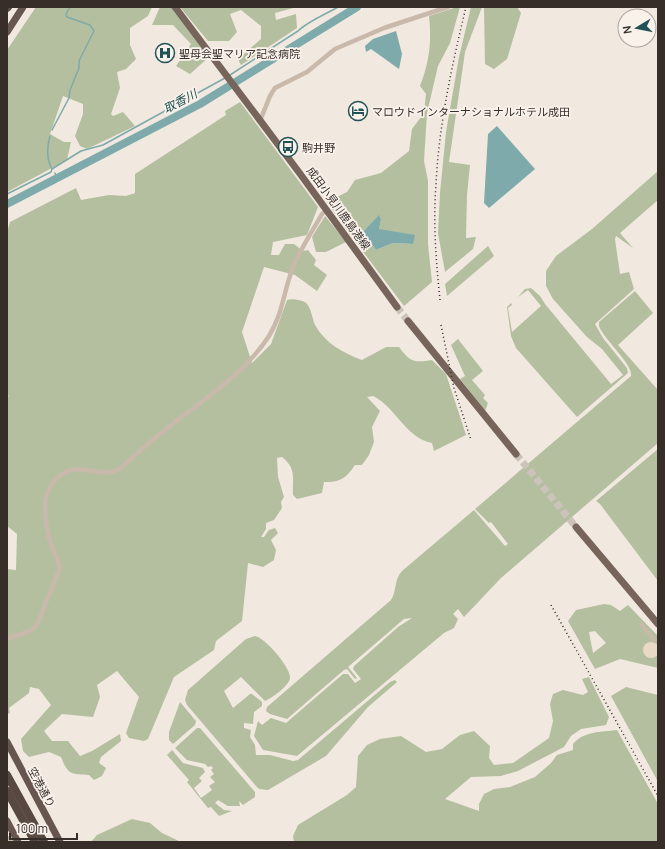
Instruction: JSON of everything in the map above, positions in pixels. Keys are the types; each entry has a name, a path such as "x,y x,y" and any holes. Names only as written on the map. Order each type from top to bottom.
{"highway":[{"path":"7,32 23,7"},
{"name":"空港通り","path":"7,742 60,842"},
{"path":"7,775 44,842"},
{"path":"7,791 35,842"},
{"path":"7,821 18,842"}],"main road":[{"name":"成田小見川鹿島港線","path":"175,7 209,50 397,307"},
{"path":"408,321 516,454"},
{"path":"576,527 658,624"}],"street":[{"path":"260,121 270,96 275,88 307,72 335,49 384,28 448,7"},
{"path":"7,639 30,631 37,625 59,570 59,562 51,544 46,511 47,493 58,476 75,469 84,468 114,472 143,446 203,401 235,374 257,351 280,315 292,270 322,214 327,210"},
{"path":"641,624 652,637 653,642"},
{"path":"7,838 18,842"}],"green space":[{"path":"36,7 152,7 148,16 130,28 130,45 136,59 126,69 117,72 120,88 111,114 113,116 123,112 135,126 87,149 80,146 75,136 83,114 83,104 63,96 50,134 64,142 71,142 67,160 7,192 7,50"},
{"path":"160,7 171,7 209,57 190,74 176,66 191,44 173,25 152,25"},
{"path":"180,7 297,7 275,13 276,20 296,14 297,28 241,65 238,59 261,39 261,26 241,10 230,14 237,32 229,41 208,41"},
{"path":"460,7 450,43 438,66 427,113 424,161 428,181 428,244 432,282 404,306 355,241 366,236 376,250 393,243 413,244 379,229 381,220 365,230 350,235 327,202 347,192 355,180 381,173 409,151 412,129 424,113 426,94 420,86 426,69 429,52 429,16"},
{"path":"471,7 482,7 465,52 449,162 470,165 467,195 466,238 476,237 473,249 445,272 438,233 440,193 446,132 459,57"},
{"path":"484,7 517,7 521,13 507,59 494,69 485,64"},
{"path":"240,102 318,207 307,235 273,242 271,255 279,255 285,244 294,244 303,251 308,250 316,260 314,265 327,275 317,291 295,275 264,267 242,332 252,363 271,344 287,300 294,299 303,301 309,306 315,325 324,337 335,347 348,354 362,360 386,347 399,347 406,356 413,360 432,360 446,374 466,435 434,451 432,443 415,435 388,407 373,396 367,397 380,411 372,427 374,442 369,455 362,465 355,465 342,479 334,482 324,482 322,493 297,499 293,495 292,470 287,461 282,457 277,458 278,477 284,497 281,502 282,508 274,520 266,523 266,529 261,537 264,537 269,530 275,528 278,533 271,540 276,550 274,560 263,567 248,563 242,621 216,641 214,650 174,677 148,739 144,741 129,738 126,733 139,697 117,671 97,685 100,697 93,717 62,714 44,731 52,741 68,741 80,756 92,751 120,734 121,741 101,757 99,763 106,768 102,776 94,780 89,775 74,774 68,770 61,757 49,752 29,757 23,751 21,739 51,705 39,689 30,687 29,693 9,708 10,713 7,714 7,569 16,570 17,534 7,526 7,398 9,396 7,395 7,233 10,222 76,188 81,200 109,195 126,196 135,193 135,174 226,115 225,111"},
{"path":"658,171 658,200 620,233 633,248 616,236 615,239 620,274 629,272 634,289 595,324 603,338 627,368 628,373 577,417 516,348 511,336 507,307 511,303 512,305 508,308 512,332 541,306 528,290 518,297 525,289 531,288 540,296 611,384 623,375 602,349 587,337 553,299 546,286 546,271 556,256 592,229"},
{"path":"325,216 346,242 326,252 316,252 312,237"},
{"path":"488,246 494,256 447,296 445,284"},
{"path":"635,291 653,313 618,345 658,390 658,443 501,578 464,617 458,609 453,614 458,619 454,628 444,633 297,756 263,750 254,736 258,721 262,725 271,718 286,723 343,674 348,674 355,683 361,679 353,669 354,666 398,627 412,618 404,619 348,667 357,678 355,679 347,669 344,670 287,719 270,714 266,711 267,707 391,600 399,574 474,510 505,546 508,544 491,522 489,523 475,509 631,376 628,365 606,338 599,326 599,322"},
{"path":"458,339 483,371 472,380 485,395 483,398 488,403 485,411 460,379 465,376 451,345"},
{"path":"658,449 658,581 600,504 596,501"},
{"path":"604,604 611,605 620,611 628,605 658,636 658,668 620,659 595,669 568,621 576,610","holes":["595,631 606,643 593,653 589,632"]},
{"path":"255,636 264,641 282,660 290,678 287,685 276,695 265,701 241,677 224,691 233,708 250,694 262,702 262,706 254,712 253,724 244,723 244,728 251,730 250,737 255,745 256,755 270,755 293,761 298,760 390,682 395,680 397,682 368,707 326,756 268,790 259,789 256,786 187,705 185,700 188,690 246,639"},
{"path":"589,677 609,717 606,725 581,729 571,736 564,747 518,771 501,776 471,777 445,799 479,811 479,804 484,794 494,789 510,787 535,777 551,763 557,755 573,750 573,744 588,734 617,730 658,804 658,842 294,842 293,836 298,825 347,795 356,787 358,756 367,745 380,739 401,736 426,752 442,749 460,735 474,731 490,746 489,758 494,765 513,763 549,738 553,721 550,704 553,694 563,690 583,695 588,692 582,679"},
{"path":"626,687 658,695 657,780 611,696"},
{"path":"180,702 196,721 195,725 173,744 169,740 169,732"},
{"path":"197,728 200,728 255,792 255,797 243,805 239,801 240,806 228,806 218,800 215,803 224,810 232,811 219,816 211,807 208,808 187,782 189,780 167,755 172,750 183,763 203,768 205,772 199,778 202,781 194,788 201,798 212,790 209,786 215,782 210,777 214,774 211,770 213,768 211,766 208,767 205,764 187,760 175,748"},
{"path":"132,819 150,823 162,833 181,842 91,842 97,835"}],"shaded area":[{"path":"651,642 657,644 659,650 657,656 651,658 645,656 643,650 645,644"}],"water":[{"path":"396,31 402,54 399,69 371,49 366,52 365,46 373,39"},
{"path":"497,126 535,169 489,208 484,203 488,134"},
{"path":"379,215 381,220 379,229 415,235 413,244 393,243 376,250 366,236 358,240 354,234 365,230"}],"waterway":[{"path":"52,130 69,98 70,90 79,68 79,61 94,31 90,25 67,17 66,14 70,7"},
{"path":"230,75 298,31 306,24 338,7"},
{"name":"取香川","path":"7,204 200,104 357,7"},
{"path":"7,194 51,172 52,169 81,151 103,145 225,78"},
{"path":"50,136 48,153 52,169"},
{"name":"取香川","path":"55,173 57,178"}],"tunnel":[{"path":"397,307 408,321"},
{"path":"516,454 576,527"}],"railway":[{"path":"440,300 435,228 435,199 440,139 447,95 466,7"},
{"path":"441,325 454,388 471,440"},
{"path":"551,605 658,796"}],"place":[{"name":"聖母会聖マリア記念病院","path":"165,53"},
{"name":"マロウドインターナショナルホテル成田","path":"358,111"},
{"name":"駒井野","path":"288,147"}]}
